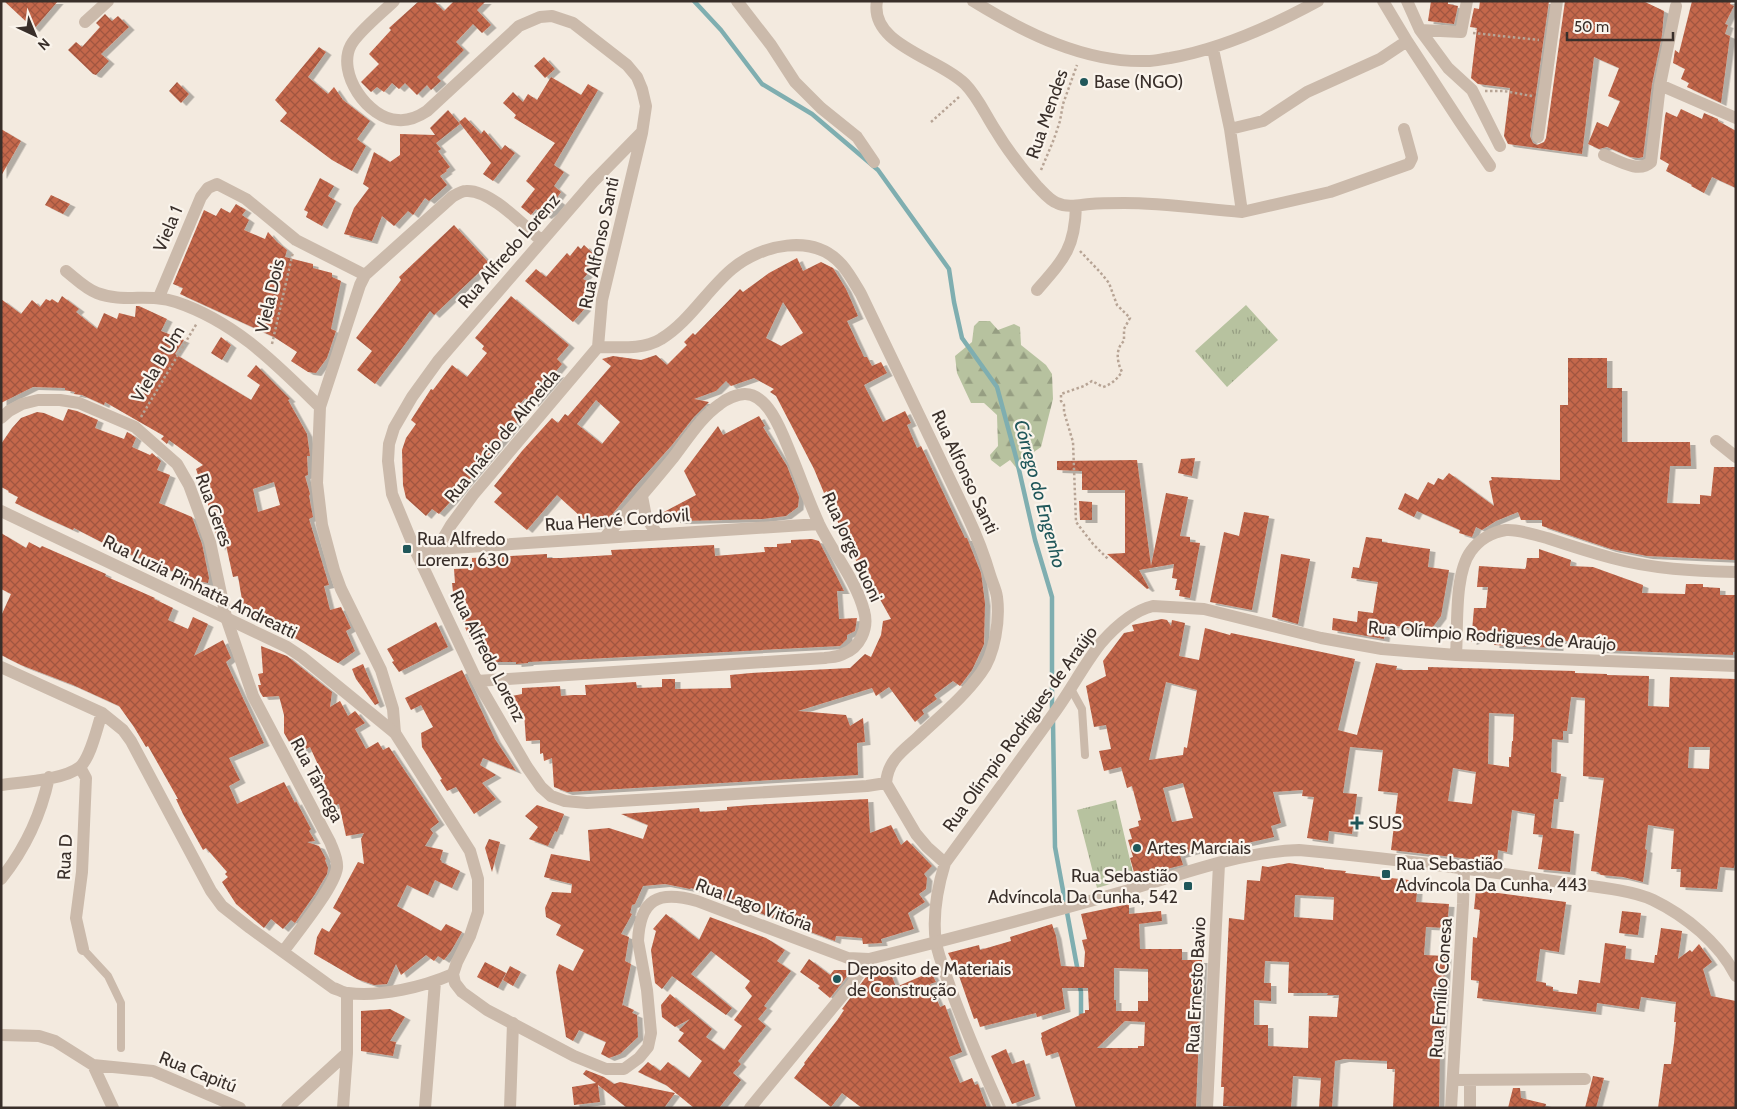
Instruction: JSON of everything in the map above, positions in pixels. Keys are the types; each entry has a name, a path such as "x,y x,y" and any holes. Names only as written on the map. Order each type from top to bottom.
{"street":[{"path":"85,22 108,1"},
{"name":"Rua Alfonso Santi","path":"394,1 351,45 348,64 352,84 359,96 367,105 386,117 396,120 408,120 427,112 519,26 540,16 552,16 573,23 627,65 636,77 642,89 646,106 642,133 602,300 598,347 645,345 660,340 676,328 731,270 755,253 792,244 828,253 842,264 861,294 981,545 997,596 996,633 991,654 982,672 965,693 892,762 887,774 886,783"},
{"path":"737,1 771,45 795,82 814,102 857,137 874,162"},
{"path":"877,1 877,19 885,32 950,72 967,86 1004,144 1035,183 1055,203 1065,206 1125,203 1242,212 1330,192 1409,164 1412,158 1404,129"},
{"path":"973,1 1026,31 1082,53 1127,60 1149,61 1213,49 1298,12 1318,1"},
{"path":"1383,1 1407,41 1490,166"},
{"path":"1420,30 1461,32 1467,1"},
{"path":"1538,137 1557,1"},
{"path":"1409,3 1420,30 1448,68 1472,90 1500,146"},
{"path":"1604,155 1639,168 1643,168 1651,162 1660,85 1676,6"},
{"path":"1230,129 1263,121 1307,92 1380,59 1407,41"},
{"path":"1213,49 1230,129 1242,212"},
{"path":"1660,85 1736,118"},
{"name":"Rua Alfredo Lorenz","path":"642,133 604,170 438,360 412,397 394,428 389,444 388,461 392,494 416,552 477,681 534,779 551,796 566,802 596,802 867,786 886,783"},
{"name":"Viela 1","path":"159,297 200,198 214,184 220,185 246,199 296,240"},
{"path":"1,667 102,713 123,730 131,741 212,891 222,906 333,988 347,993 376,993 414,988 453,974 470,936 478,912 476,867 470,851 395,733 393,709 381,670 341,589 334,570 322,525 317,483 320,408 360,285 365,275 452,197 461,192 468,191 484,195 542,241"},
{"path":"1038,290 1058,264 1070,244 1075,229 1076,206"},
{"path":"296,240 365,275"},
{"path":"66,271 98,294 120,298 159,297 203,313 240,335 269,357 320,408"},
{"name":"Rua Inácio de Almeida","path":"437,549 451,525 474,495 598,347"},
{"name":"Rua Jorge Buoni","path":"477,681 825,658 844,654 856,646 862,639 865,626 865,612 819,524 777,421 766,406 755,396 744,394 730,398 720,404 700,423 642,496 604,538"},
{"name":"Rua Geres","path":"1,418 22,404 38,400 60,400 79,403 135,427 177,464 189,485 210,542 226,617"},
{"path":"1716,441 1736,457"},
{"path":"642,496 646,517 657,534"},
{"name":"Rua Luzia Pinhatta Andreatti","path":"1,511 287,647 302,657 395,733"},
{"name":"Rua Hervé Cordovil","path":"416,552 437,549 819,524"},
{"path":"1456,655 1459,591 1465,562 1471,550 1493,533 1507,530 1528,533 1610,558 1645,566 1682,570 1736,572"},
{"name":"Rua Olímpio Rodrigues de Araújo","path":"1000,1108 960,1014 936,942 935,903 945,863 1071,689 1101,644 1118,626 1134,614 1153,606 1204,609 1321,638 1382,649 1456,655 1736,666"},
{"name":"Rua Tâmega","path":"226,617 253,696 335,854 337,867 332,882 283,952"},
{"path":"1,785 50,778 66,774 80,767 91,748 102,713"},
{"name":"Rua D","path":"80,767 86,778 82,872 76,918 83,949"},
{"path":"1,879 20,855 25,845 50,778"},
{"path":"886,783 916,834 945,863"},
{"name":"Rua Lago Vitória","path":"453,974 455,983 462,992 487,1010 574,1056 606,1069 624,1069 639,1058 648,1047 651,1033 647,990 638,941 640,920 650,904 657,898 681,896 848,958 869,959 1076,905 1219,864 1275,851 1299,850 1464,870 1634,894 1651,899 1693,925 1715,946 1736,976"},
{"name":"Rua Ernesto Bavio","path":"1207,1108 1219,864"},
{"name":"Rua Emílio Conesa","path":"1450,1108 1464,870"},
{"path":"750,1108 852,984 869,959"},
{"path":"425,1108 435,982"},
{"path":"343,1108 347,1053 347,993"},
{"path":"510,1108 513,1023"},
{"name":"Rua Capitú","path":"1,1036 39,1036 55,1041 93,1065 153,1071 240,1108"},
{"path":"287,1108 347,1053"},
{"path":"93,1065 113,1108"},
{"path":"1452,1080 1585,1079"},
{"path":"1470,1080 1470,1108"}],"lane":[{"path":"1071,689 1082,709 1085,755"},
{"path":"83,949 108,976 121,1003 121,1048"}],"path":[{"path":"1461,32 1546,40"},
{"name":"Rua Mendes","path":"1035,183 1054,139 1066,95 1082,53"},
{"path":"931,122 964,92 967,86"},
{"path":"1472,90 1538,97"},
{"name":"Viela Dois","path":"269,357 296,240"},
{"path":"1070,244 1084,254 1100,272 1109,284 1117,306 1130,318 1124,329 1124,341 1118,350 1122,372 1116,380 1112,384 1103,386 1092,381 1084,386 1061,394 1061,402 1064,405 1064,412 1071,431 1074,452 1076,522 1093,544 1108,559"},
{"name":"Viela B Um","path":"135,427 203,313"}],"green space":[{"path":"1246,305 1278,340 1227,387 1195,351"},
{"path":"979,321 990,321 998,330 1014,324 1020,327 1021,345 1046,365 1052,374 1053,399 1041,447 1031,454 1024,465 1018,470 1010,460 1000,467 991,460 990,455 998,446 997,415 984,403 971,403 957,373 955,356 972,342 974,326"},
{"path":"1116,800 1134,877 1097,888 1077,810"}],"building":[{"path":"4,1 58,1 34,29"},
{"path":"419,1 434,1 444,11 454,1 486,1 477,10 491,25 482,33 473,24 456,42 464,50 437,77 441,81 431,90 427,85 417,95 405,83 399,89 392,83 384,92 377,87 371,92 361,82 379,64 369,54 391,30 389,28"},
{"path":"1431,1 1448,1 1448,4 1458,6 1454,24 1428,21"},
{"path":"1480,1 1549,1 1530,136 1533,143 1537,145 1544,142 1546,138 1565,1 1643,1 1664,11 1643,157 1630,157 1607,147 1599,149 1588,144 1597,122 1608,127 1620,101 1608,96 1619,68 1594,57 1582,154 1508,144 1504,136 1510,88 1478,84 1471,78 1477,28 1470,27 1474,8 1479,9"},
{"path":"1692,1 1731,1 1730,4 1734,6 1725,24 1728,25 1725,34 1730,36 1721,103 1687,87 1689,83 1681,79 1685,69 1673,63 1675,50 1679,53"},
{"path":"105,14 112,21 118,16 129,27 101,54 109,61 96,75 68,50 76,42 82,47 100,27 96,23"},
{"path":"319,47 326,52 308,77 328,94 334,87 343,100 370,121 357,139 366,146 352,171 332,160 280,121 287,113 275,100"},
{"path":"544,57 555,69 545,78 534,66"},
{"path":"551,77 581,95 588,84 598,90 554,165 564,172 554,186 561,192 556,199 560,202 546,216 536,209 531,215 521,207 535,189 526,181 555,143 514,118 516,115 503,103 513,92 523,102 528,94 537,100"},
{"path":"177,82 189,94 181,103 169,91"},
{"path":"1681,109 1702,119 1704,113 1718,119 1718,121 1736,131 1736,188 1712,177 1704,193 1666,171 1669,164 1660,159 1665,116 1666,112 1677,117"},
{"path":"448,110 460,124 436,143 441,149 438,151 450,167 440,176 447,185 429,201 425,198 413,215 408,211 394,226 382,216 372,241 344,234 354,208 369,188 363,184 374,152 390,162 400,155 400,134 435,135 430,128"},
{"path":"465,117 481,134 484,130 501,150 505,145 515,153 493,181 483,174 491,163 459,122"},
{"path":"1,129 21,141 1,176"},
{"path":"320,178 334,186 328,196 336,201 322,226 306,217 308,212 304,210"},
{"path":"51,195 70,204 63,214 45,205"},
{"path":"236,204 246,210 242,215 249,220 244,230 265,239 268,232 287,250 285,257 313,264 313,268 332,273 332,277 341,281 331,329 336,331 327,358 316,373 308,372 291,361 297,352 274,337 180,294 183,288 173,284 204,210 216,216 221,208 230,213"},
{"path":"454,225 489,263 434,315 430,311 375,384 357,370 372,351 356,338 401,280 399,277"},
{"path":"584,245 598,258 587,270 589,272 583,279 591,283 585,303 588,305 573,322 525,281 536,269 546,277 567,253 570,256 578,246 581,249"},
{"path":"797,258 803,271 821,262 833,268 846,289 858,316 847,321 864,357 867,357 872,366 881,362 887,373 864,385 883,422 905,411 911,423 907,425 917,448 921,446 965,538 967,538 981,573 985,603 984,644 972,670 960,686 953,681 934,695 937,699 922,710 924,714 915,722 889,687 876,696 872,688 798,711 846,715 850,726 863,718 865,742 857,743 858,775 567,792 554,787 552,758 544,761 543,753 540,754 540,740 526,741 524,713 511,714 510,704 512,696 522,694 522,688 560,686 561,696 586,695 585,685 636,682 637,688 662,687 662,679 675,679 675,689 731,688 730,675 850,668 865,654 871,657 881,635 883,621 891,619 877,594 872,594 835,516 838,514 827,491 824,493 814,469 776,396 770,392 774,389 754,378 731,386 726,381 716,391 694,399 709,402 694,417 610,517 598,526 592,527 557,495 527,530 494,502 502,493 494,486 522,451 552,418 558,423 565,414 568,416 611,366 602,359 613,356 641,360 656,355 667,365 687,345 684,342 693,333 695,335 740,289 743,292 769,273","holes":["783,302 803,333 781,346 766,338","596,400 620,422 602,444 577,424"]},
{"path":"62,296 79,309 76,312 97,329 104,313 117,319 119,313 135,317 136,306 139,306 167,319 161,331 184,340 175,354 251,400 260,385 247,376 256,365 290,399 288,400 307,434 310,456 307,456 308,475 305,476 313,517 309,519 329,585 324,586 330,610 341,607 351,628 346,631 355,651 338,663 262,619 244,611 234,602 242,600 238,576 233,577 224,536 220,548 213,526 215,526 196,469 203,465 169,440 167,444 161,439 164,436 105,402 104,405 82,395 74,394 75,392 65,390 65,388 33,387 1,403 1,299 21,314 32,300 40,307 46,299 50,301 52,299 58,303","holes":["274,482 280,505 258,512 253,489"]},
{"path":"511,296 569,345 557,359 562,364 552,376 559,374 533,404 525,398 511,415 518,421 453,499 439,514 432,509 426,516 406,498 403,485 402,450 406,438 416,424 411,420 431,389 433,390 452,365 467,377 487,353 482,349 484,346 475,338"},
{"path":"221,337 231,345 222,360 211,353"},
{"path":"1568,358 1607,358 1607,388 1622,388 1622,442 1690,442 1691,466 1670,466 1667,503 1700,504 1700,495 1711,496 1714,467 1736,467 1736,560 1647,556 1611,549 1542,526 1542,520 1521,520 1518,512 1496,521 1482,530 1476,527 1472,537 1459,533 1460,530 1417,511 1414,517 1398,509 1405,493 1418,500 1428,482 1434,485 1438,478 1443,480 1449,473 1494,506 1489,481 1492,480 1491,477 1560,480 1560,405 1568,405"},
{"path":"68,409 98,420 95,428 124,439 127,432 131,434 136,438 132,447 150,455 152,453 161,461 157,470 170,475 159,503 192,517 202,544 209,578 208,583 194,580 107,545 74,528 73,530 42,516 15,503 18,497 1,487 1,444 12,428 21,418 37,412 63,421"},
{"path":"759,416 765,426 763,427 787,466 799,497 798,507 786,516 763,519 683,521 668,519 662,513 696,495 684,471 718,426 723,435"},
{"path":"1195,458 1192,476 1178,473 1181,459"},
{"path":"1137,460 1151,566 1166,493 1188,497 1180,536 1190,537 1190,542 1200,543 1190,598 1179,596 1180,590 1175,590 1177,579 1172,578 1174,564 1139,570 1149,588 1147,589 1107,554 1125,553 1125,490 1082,490 1082,471 1057,470 1057,461"},
{"path":"1079,501 1092,502 1092,520 1080,520"},
{"path":"1244,512 1269,516 1252,610 1210,602 1224,532 1239,536"},
{"path":"1,533 26,548 29,542 40,548 42,546 155,598 173,608 168,620 188,629 193,617 208,624 194,656 223,640 231,658 226,662 264,743 229,758 240,780 229,786 237,804 284,782 311,829 309,831 315,841 307,842 319,846 326,859 327,874 295,923 291,920 283,929 271,919 264,928 236,904 222,882 228,877 225,874 227,872 206,848 203,850 183,814 176,799 178,799 148,746 146,747 119,706 1,655 1,616 11,594 1,589"},
{"path":"1366,537 1382,539 1382,542 1430,549 1428,567 1449,570 1441,616 1429,632 1386,624 1384,639 1332,630 1333,618 1357,622 1358,611 1373,613 1378,582 1351,578 1353,567 1359,568"},
{"path":"812,539 819,541 844,591 837,591 839,619 857,618 855,631 847,635 847,639 840,646 516,664 516,662 489,662 488,660 483,661 482,632 470,639 454,601 452,583 455,583 454,569 472,568 472,558 547,554 547,558 561,558 612,555 611,550 714,545 715,556 765,552 764,547 777,547 777,544 791,543 791,540"},
{"path":"1539,549 1571,560 1570,566 1593,567 1643,585 1642,593 1685,594 1686,584 1703,584 1703,587 1720,588 1720,595 1736,595 1736,652 1733,652 1733,655 1599,650 1599,642 1576,641 1558,641 1558,648 1494,645 1494,640 1480,639 1471,642 1474,608 1486,608 1488,587 1477,587 1479,566 1525,569 1527,558 1539,558"},
{"path":"1281,554 1310,559 1298,624 1272,617"},
{"path":"1162,619 1167,620 1171,626 1172,620 1185,623 1179,656 1199,660 1205,628 1230,635 1231,633 1355,659 1338,730 1357,735 1376,663 1397,666 1396,670 1428,670 1428,667 1575,671 1575,673 1649,676 1648,706 1669,707 1670,677 1736,679 1736,859 1734,868 1720,867 1717,889 1680,887 1681,869 1671,869 1674,829 1648,825 1643,882 1623,877 1601,875 1598,872 1591,871 1604,778 1583,776 1585,698 1571,697 1567,731 1563,731 1563,740 1552,739 1551,772 1561,774 1558,799 1554,799 1551,828 1574,831 1570,872 1538,869 1543,835 1533,834 1535,814 1512,810 1507,852 1498,850 1497,862 1391,850 1398,793 1378,791 1383,750 1350,747 1343,793 1357,794 1352,834 1329,831 1328,841 1307,838 1314,797 1302,796 1303,790 1273,792 1281,823 1271,826 1274,837 1202,853 1201,849 1180,855 1183,865 1150,873 1150,871 1135,876 1130,858 1133,857 1128,840 1132,839 1129,829 1139,826 1138,821 1141,820 1132,786 1127,788 1121,767 1104,771 1099,751 1111,749 1106,725 1094,727 1086,686 1106,676 1103,661 1124,633 1134,631 1132,625","holes":["1166,682 1197,690 1187,748 1184,747 1183,755 1149,760","1489,713 1514,714 1513,741 1511,757 1509,757 1509,767 1488,764","1689,747 1710,747 1709,769 1688,768","1453,768 1476,772 1472,804 1448,801","1183,783 1193,818 1172,822 1163,788"]},
{"path":"436,622 448,647 399,672 392,662 394,661 387,649"},
{"path":"261,646 287,656 332,692 330,707 340,701 348,716 355,711 365,723 355,729 366,749 378,742 383,750 389,747 439,822 430,829 433,833 425,846 443,850 441,862 460,871 452,888 435,880 428,895 407,885 397,906 441,931 446,924 462,932 444,960 438,956 434,961 426,955 401,975 396,964 387,984 374,985 357,979 314,954 317,937 322,928 329,932 341,913 333,908 358,862 364,864 361,839 364,833 346,836 339,804 327,808 309,771 319,767 310,747 296,754 284,733 284,715 279,696 263,697 260,692 258,685 261,685 258,674 263,673"},
{"path":"363,664 379,703 375,705 356,679 352,669"},
{"path":"462,670 495,739 516,771 483,758 480,765 496,775 482,783 496,799 474,814 456,787 447,791 440,780 442,779 422,747 421,733 433,727 421,705 411,710 405,698"},
{"path":"868,799 870,833 891,825 901,845 907,840 932,866 924,874 927,878 926,889 919,894 925,902 908,913 914,929 881,939 882,943 863,944 862,938 836,936 835,941 797,927 799,922 778,914 776,919 691,888 665,884 643,886 635,904 632,905 630,913 632,914 621,934 629,937 625,961 631,964 622,1006 634,1010 632,1013 637,1015 638,1037 620,1054 609,1058 601,1054 606,1042 579,1030 573,1041 566,1037 556,972 559,964 573,971 584,950 556,935 561,925 546,917 545,908 552,892 571,893 572,884 544,877 551,854 590,861 588,830 609,828 643,839 648,825 621,814 699,808 700,812 727,810 727,807 752,805"},
{"path":"537,805 564,814 557,832 555,831 548,846 529,839 538,827 525,816"},
{"path":"489,839 500,842 492,872 485,848"},
{"path":"1289,863 1346,871 1345,873 1409,880 1408,891 1417,891 1416,902 1449,904 1447,928 1426,927 1424,955 1446,956 1440,1042 1439,1108 1393,1108 1395,1069 1387,1069 1387,1061 1344,1059 1335,1061 1332,1108 1319,1108 1321,1078 1293,1076 1291,1108 1223,1106 1224,1087 1221,1087 1229,918 1244,920 1247,880 1260,881 1262,866 1268,867","holes":["1295,895 1334,897 1333,920 1294,917","1265,961 1289,962 1288,993 1328,993 1327,995 1339,995 1337,1017 1309,1016 1308,1048 1268,1046 1268,1025 1254,1025 1254,1000 1271,1001 1271,983 1264,983"]},
{"path":"1476,890 1566,902 1559,952 1540,949 1536,981 1553,987 1553,991 1577,994 1579,980 1600,983 1605,943 1626,946 1625,959 1654,963 1661,928 1682,931 1678,959 1690,950 1692,952 1699,944 1712,962 1703,969 1711,996 1736,1001 1736,1108 1658,1108 1664,1064 1671,1064 1676,1022 1674,1022 1676,1002 1641,997 1639,1009 1597,1003 1596,1012 1477,998 1479,981 1471,980 1473,937 1477,938 1480,910 1474,909"},
{"path":"1129,904 1129,914 1161,911 1162,921 1139,924 1140,949 1182,949 1182,960 1202,960 1196,1108 1076,1108 1058,1052 1046,1056 1041,1033 1079,1014 1085,1013 1085,1010 1089,1010 1088,988 1062,988 1065,1009 1037,1017 1036,1013 980,1027 977,1018 974,1019 958,973 948,953 979,945 980,950 1011,941 1010,937 1052,924 1061,966 1084,967 1085,952 1082,940 1087,939 1081,914","holes":["1114,968 1148,969 1148,1001 1138,1001 1138,1011 1116,1011","1125,1021 1145,1022 1144,1046 1138,1046 1138,1048 1097,1048"]},
{"path":"1622,911 1641,913 1638,935 1619,933"},
{"path":"666,914 699,940 710,917 766,938 785,950 777,961 791,971 764,1006 767,1008 758,1019 766,1026 738,1061 741,1064 733,1073 741,1080 719,1108 694,1108 666,1085 638,1072 648,1062 660,1071 668,1062 689,1078 702,1061 678,1041 684,1033 679,1030 690,1019 675,1027 662,1017 661,1005 670,994 712,1029 706,1037 724,1050 742,1026 734,1020 752,996 745,988 750,981 711,951 691,974 732,1008 726,1015 672,976 662,989 655,983 651,950 656,931 653,929"},
{"path":"809,959 830,975 834,970 852,970 830,998 818,988 820,986 800,972"},
{"path":"485,962 506,973 498,988 477,977"},
{"path":"510,966 521,972 513,986 503,980"},
{"path":"888,966 896,987 931,972 936,982 930,984 940,1007 945,1005 962,1052 949,1057 960,1083 972,1078 975,1085 978,1084 987,1108 862,1108 842,1093 831,1107 794,1078 872,969 877,969 878,972"},
{"path":"390,1009 405,1017 390,1041 396,1042 393,1056 361,1051 361,1011"},
{"path":"1006,1049 1012,1064 1024,1060 1035,1096 1012,1104 991,1056"},
{"path":"586,1070 604,1077 614,1084 620,1082 675,1093 664,1108 627,1108 598,1085 600,1102 574,1105 572,1087 596,1083 583,1074"},
{"path":"1593,1076 1604,1078 1596,1108 1585,1108"},
{"path":"1513,1088 1520,1088 1521,1098 1546,1104 1545,1108 1508,1108"}],"waterway":[{"name":"Córrego do Engenho","path":"694,1 721,30 762,84 812,114 878,170 949,269 962,338 997,387 1017,461 1035,540 1052,597 1052,709"},
{"name":"Córrego do Engenho","path":"1053,722 1055,847 1078,972"},
{"name":"Córrego do Engenho","path":"1079,982 1081,1020"}],"place":[{"name":"Base (NGO)","path":"1084,82"},
{"name":"Rua Alfredo Lorenz, 630","path":"407,549"},
{"name":"SUS","path":"1357,823"},
{"name":"Artes Marciais","path":"1137,848"},
{"name":"Rua Sebastião Advíncola Da Cunha, 443","path":"1386,874"},
{"name":"Rua Sebastião Advíncola Da Cunha, 542","path":"1188,886"},
{"name":"Deposito de Materiais de Construção","path":"837,979"}]}
